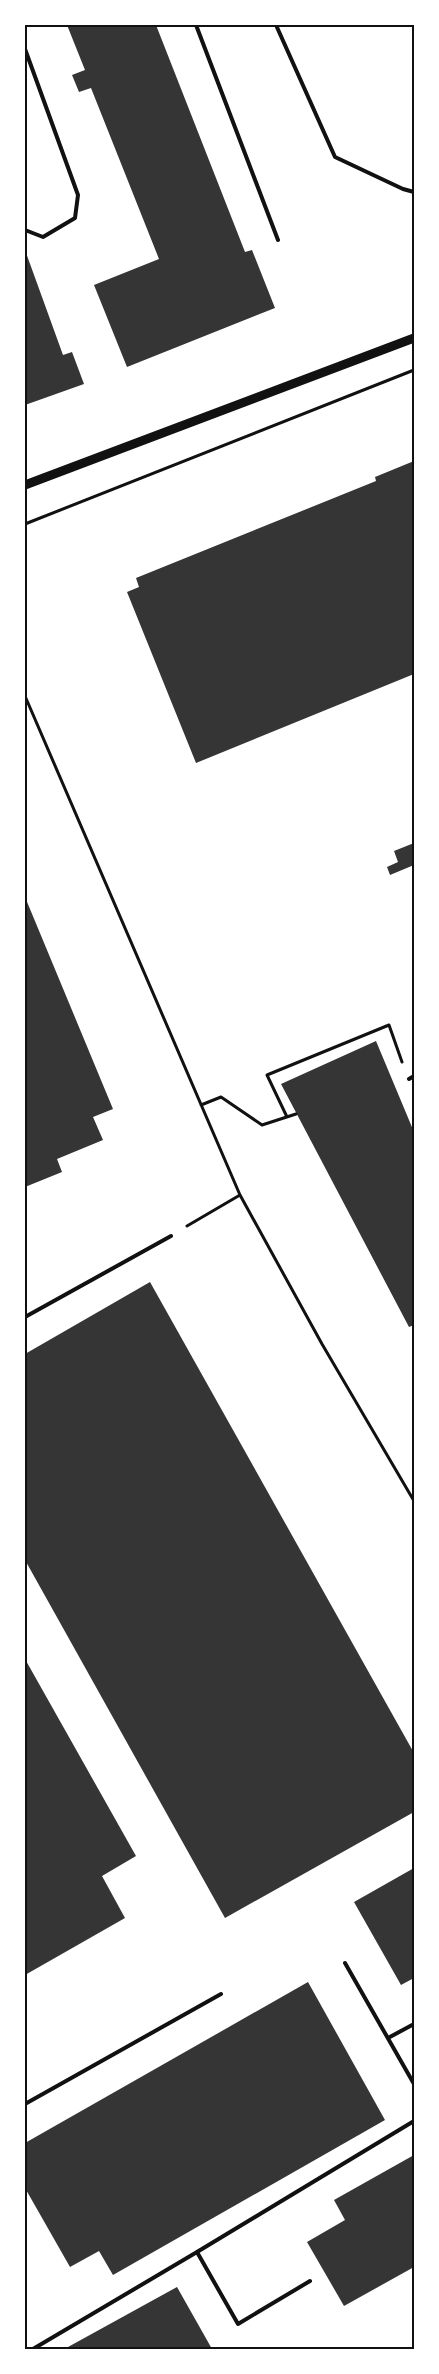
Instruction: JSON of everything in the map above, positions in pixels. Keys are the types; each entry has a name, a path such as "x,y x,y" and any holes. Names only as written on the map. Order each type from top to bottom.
{"street":[{"path":"25,485 414,338"}],"lane":[{"path":"196,25 278,240"},
{"path":"276,25 335,157 403,190 414,192"},
{"path":"25,49 78,195 75,218 43,236 25,230"},
{"path":"408,1079 414,1076"},
{"path":"25,1317 171,1236"},
{"path":"345,1963 414,2084"},
{"path":"25,2104 221,1994"},
{"path":"388,2038 414,2024"},
{"path":"34,2349 414,2121"},
{"path":"197,2252 238,2324 310,2281"}],"path":[{"path":"25,524 414,370"},
{"path":"25,696 240,1195 322,1344 414,1501"},
{"path":"287,1117 267,1075 389,1025 408,1079"},
{"path":"201,1104 220,1097 262,1125 296,1114"},
{"path":"171,1236 240,1195"}],"building":[{"path":"67,25 156,25 245,252 252,250 275,308 127,367 94,285 159,259 91,88 79,92 72,75 85,70"},
{"path":"25,250 63,355 72,352 84,384 25,405"},
{"path":"414,461 414,674 196,763 127,592 139,587 136,578 376,481 375,477"},
{"path":"414,843 414,865 390,875 387,867 398,862 394,851"},
{"path":"25,897 113,1109 93,1117 103,1140 57,1159 62,1172 25,1187"},
{"path":"376,1041 414,1132 414,1325 409,1327 281,1084"},
{"path":"150,1282 414,1753 414,1812 225,1918 25,1560 25,1354"},
{"path":"25,1659 136,1856 102,1876 125,1918 25,1975"},
{"path":"414,1868 414,1978 401,1985 354,1902"},
{"path":"308,1982 385,2120 113,2275 99,2251 70,2267 25,2188 25,2143"},
{"path":"414,2155 414,2267 344,2306 307,2242 345,2220 334,2200"},
{"path":"177,2287 212,2349 69,2349 68,2347"}]}
